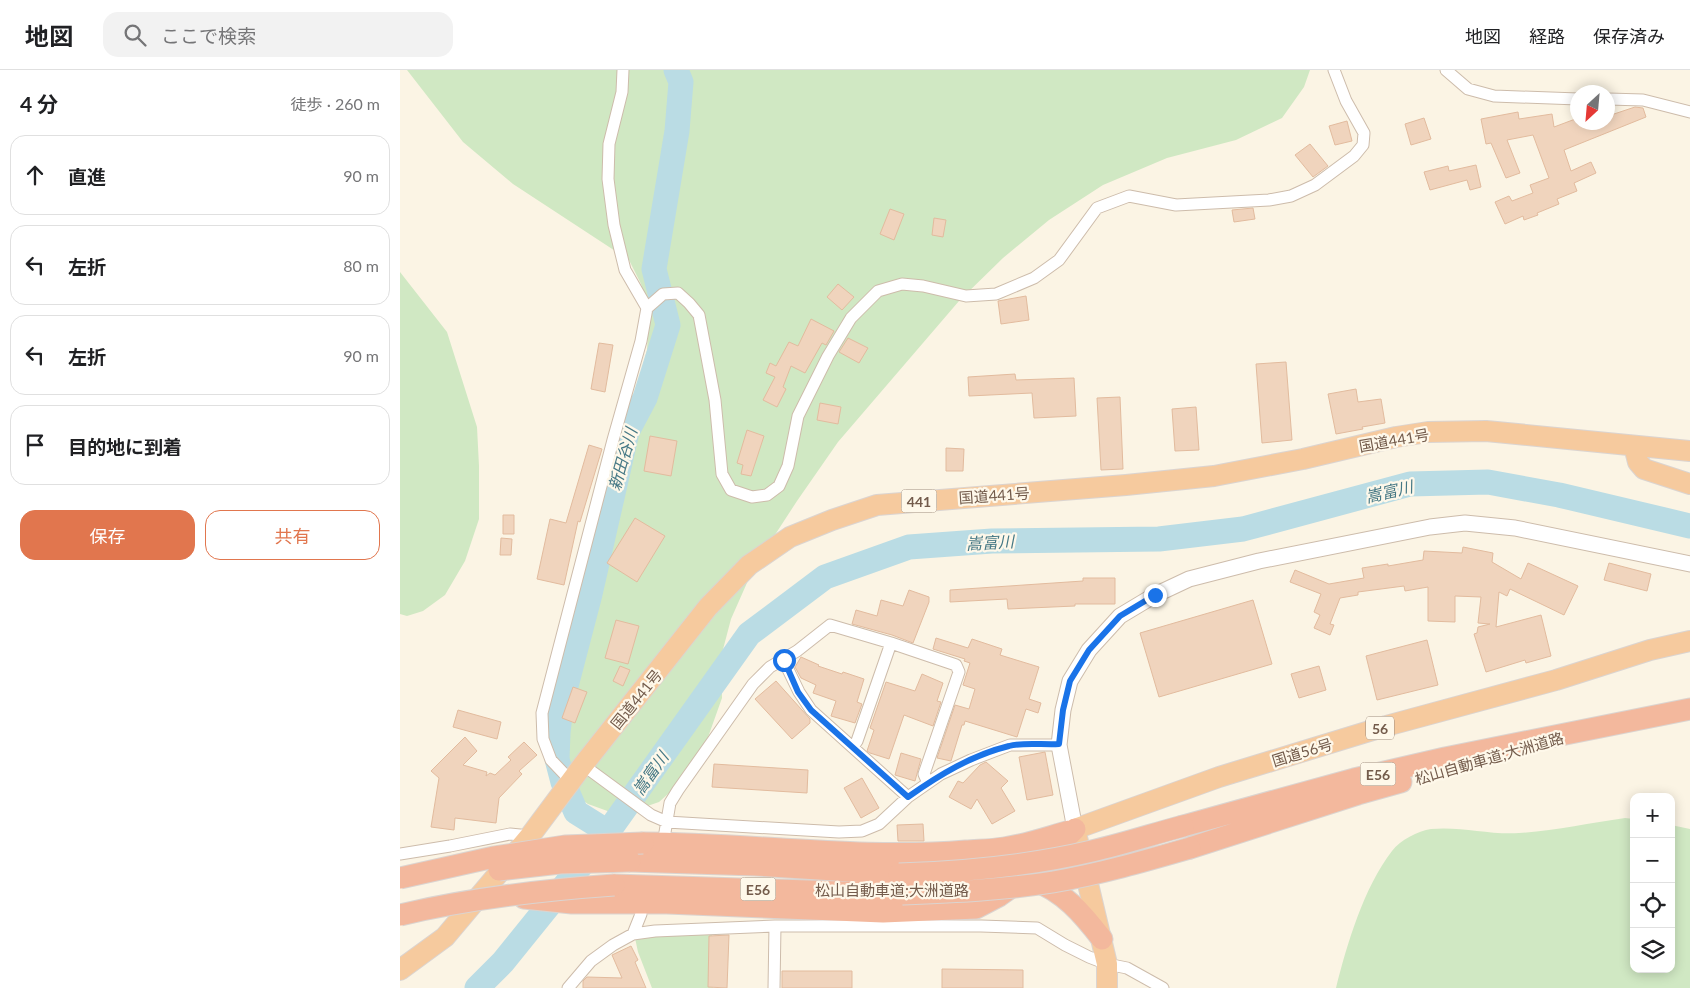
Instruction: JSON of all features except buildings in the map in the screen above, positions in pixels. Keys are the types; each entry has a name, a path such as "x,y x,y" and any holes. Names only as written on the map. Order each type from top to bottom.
{"highway":[{"name":"国道441号","path":"400,970 445,937 530,836 577,773 708,607 749,565 790,537 832,520 877,505 1214,476 1303,459 1396,437 1428,432 1486,431 1690,451"},
{"path":"1634,446 1638,462 1644,468 1690,484"},
{"name":"国道56号","path":"1075,829 1228,774 1386,726 1556,680 1650,650 1690,641"},
{"name":"松山自動車道;大洲道路","path":"400,915 447,904 550,889 610,893 900,884 947,873 1049,860 1092,851 1354,779 1446,758 1690,709"},
{"name":"松山自動車道;大洲道路","path":"400,888 443,878 496,870 560,863 630,861 755,865 900,884 997,889 1052,882 1109,870 1190,848 1358,794 1575,733"},
{"path":"400,878 494,857 565,846 685,843 891,854 938,854 1003,848 1034,842 1075,829"},
{"path":"610,893 883,912 976,908 1021,880 1075,829"},
{"path":"1075,829 1108,964 1107,988"},
{"path":"1021,880 1034,880 1057,891 1083,914 1102,939"}],"street":[{"path":"623,70 622,92 609,144 608,179 614,225 625,270 647,308 642,341 613,440 542,713 543,739 551,760 577,773 601,779 651,816 667,822 839,832 862,831 879,824 908,797 928,783 941,774 971,760 1010,745 1059,744"},
{"path":"647,308 663,294 678,293 699,314 715,400 722,474 731,490 752,497 767,495 779,486 788,466 798,416 828,356 851,318 878,291 902,284 923,286 966,296 996,294 1034,278 1059,260 1097,208 1129,196 1176,205 1269,200 1291,196 1315,185 1354,156 1363,145 1364,133 1346,101 1334,70"},
{"path":"1446,70 1468,89 1494,96 1570,99"},
{"path":"1615,100 1643,100 1690,112"},
{"path":"1075,829 1059,744 1063,710 1070,681 1089,650 1120,616 1155,595 1189,579 1268,559 1430,527 1465,523 1515,528 1690,564"},
{"path":"664,838 670,803 753,684 770,667 784,660 830,625 956,665 959,672 924,774 928,783"},
{"path":"853,747 857,741 891,643"},
{"path":"784,660 798,692 811,710 908,797"},
{"path":"400,854 510,834 530,836"},
{"path":"633,934 641,914"},
{"path":"774,926 774,988"},
{"path":"568,988 591,961 613,945 633,934 774,926 981,926 1037,928 1065,945 1108,964 1127,968 1163,988"}],"green space":[{"path":"407,70 1310,70 1304,87 1282,118 1236,140 1167,158 1103,185 1049,220 1003,258 959,301 838,442 754,567 731,619 721,657 722,698 707,740 687,777 659,802 627,813 613,813 588,804 568,790 548,766 540,738 600,499 630,412 647,350 649,313 641,284 629,260 513,184 463,142"},
{"path":"400,272 447,332 477,427 479,466 479,519 465,561 445,595 423,611 407,616 400,614"},
{"path":"1630,819 1630,973 1675,973 1675,826 1690,829 1690,988 1336,988 1345,953 1365,899 1382,865 1400,843 1426,830 1442,828 1497,833 1558,829"},
{"path":"712,933 713,988 652,988 638,952 635,938"}],"waterway":[{"name":"新田谷川","path":"608,832 576,812 563,782 557,759 558,733 561,705 590,594 627,432 645,398 668,325 654,269 677,131 681,82 676,70"},
{"name":"嵩富川","path":"477,988 503,962 608,832 749,634 825,577 909,547 992,541 1159,539 1243,529 1410,484 1488,482 1559,495 1690,526"}],"route":[{"path":"784,660 798,692 811,710 908,797 941,774 1010,745 1059,744 1063,710 1070,681 1089,650 1120,616 1155,595"}]}
